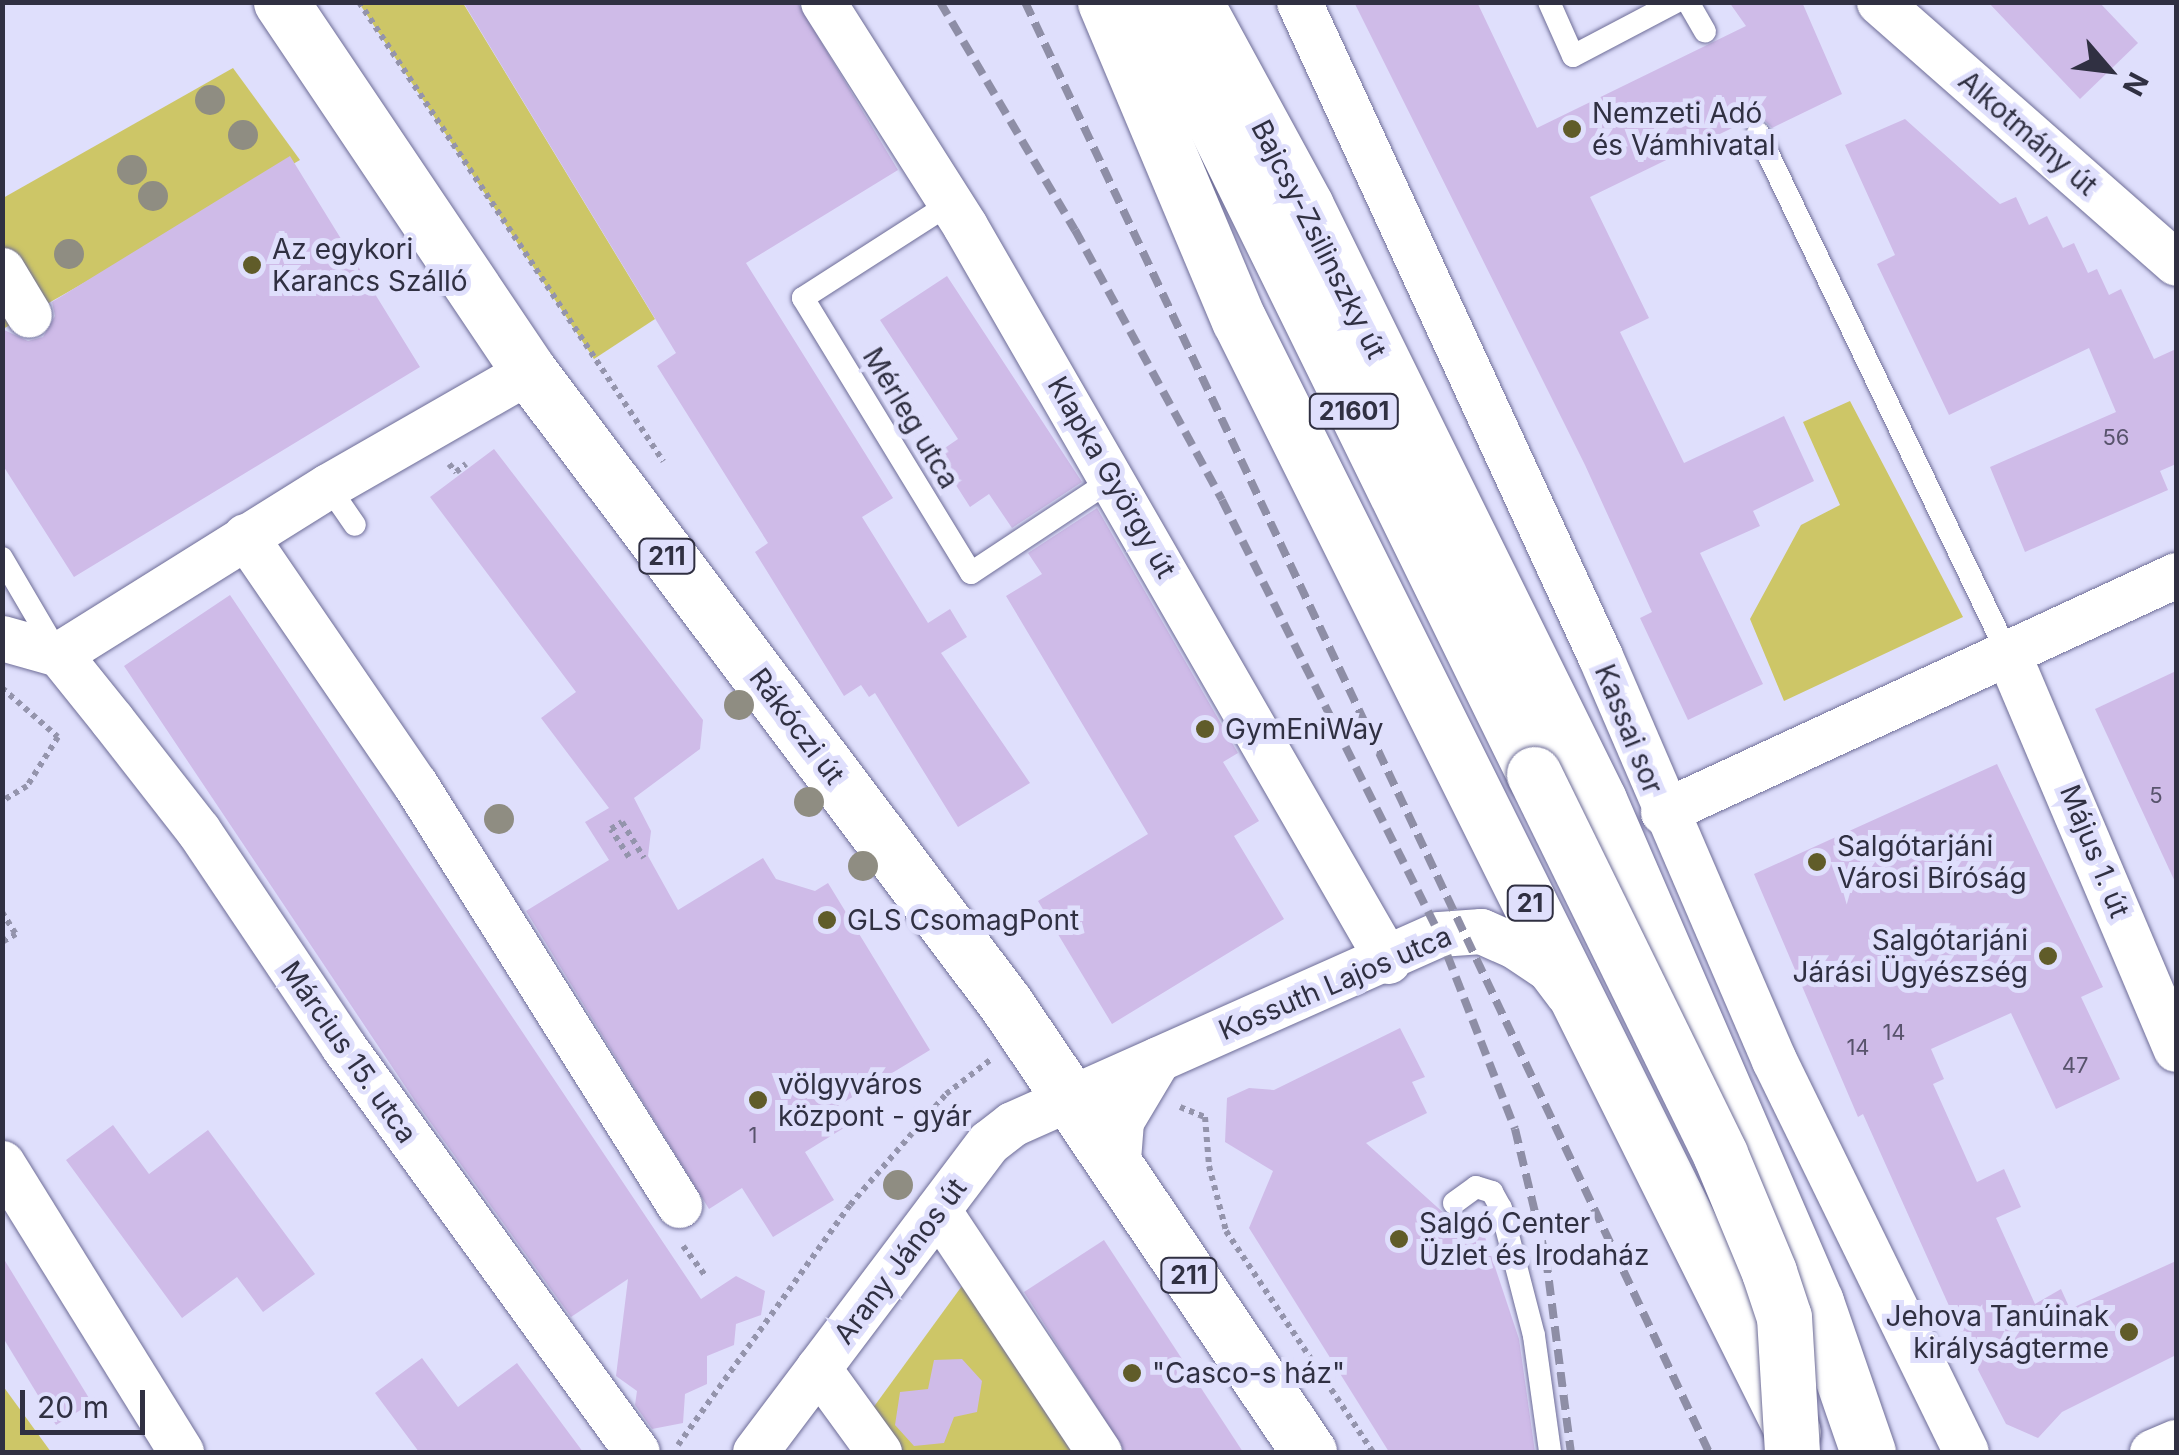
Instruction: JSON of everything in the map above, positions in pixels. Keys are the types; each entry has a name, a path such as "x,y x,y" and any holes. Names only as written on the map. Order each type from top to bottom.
{"main road":[{"name":"Rákóczi út","path":"281,2 529,371 1006,1004 1309,1452"},
{"name":"21","path":"1105,2 1240,320 1804,1452"},
{"name":"21601","path":"1155,2 1720,1154 1770,1272 1784,1317 1792,1452"},
{"name":"Bajcsy-Zsilinszky út","path":"1195,2 1306,206 1599,800 1792,1252 1868,1452"}],"street":[{"name":"Klapka György út","path":"824,2 952,203 1388,961"},
{"name":"Kassai sor","path":"1299,2 1600,656 1663,812 1774,1060 1966,1452"},
{"name":"Alkotmány út","path":"1879,2 2176,264"},
{"path":"2,270 29,316"},
{"path":"2,638 59,654 244,536 529,371"},
{"path":"244,536 433,812 679,1206"},
{"path":"1599,800 1663,812 2176,574"},
{"name":"Március 15. utca","path":"59,654 198,830 343,1046 637,1452"},
{"name":"Május 1. út","path":"2008,654 2176,1049"},
{"path":"1631,872 1663,812"},
{"name":"Kossuth Lajos utca","path":"1068,1098 1147,1075 1439,934 1480,931 1549,970 1582,1012"},
{"path":"1117,1172 1118,1130 1147,1075"},
{"name":"Arany János út","path":"754,1452 1001,1131 1068,1098"},
{"path":"2,1164 181,1452"},
{"path":"938,1210 1099,1452"},
{"path":"818,1368 879,1452"},
{"path":"2152,1452 2176,1442"}],"lane":[{"path":"1548,2 1573,56 1676,2"},
{"path":"1688,2 1705,32"},
{"path":"1758,133 2008,654"},
{"name":"Mérleg utca","path":"952,203 803,298 971,573 1113,478"},
{"path":"328,486 355,526"},
{"path":"2,558 59,654"},
{"path":"1454,1203 1476,1187 1492,1192 1502,1208 1534,1336 1550,1452"},
{"path":"1735,1316 1769,1303 1779,1292 1792,1252"}],"path":[{"path":"359,2 673,476"},
{"path":"2,688 58,737 26,786 2,802"},
{"path":"628,857 611,829 622,822 644,858"},
{"path":"2,912 16,934 2,942"},
{"path":"673,1452 850,1205 946,1094 984,1064"},
{"path":"1147,1075 1204,1117 1208,1166 1226,1231 1373,1452"}],"shaded area":[{"path":"359,3 463,3 655,319 594,359"},
{"path":"233,68 300,160 3,329 3,198"},
{"path":"1850,401 1963,617 1784,701 1750,619 1801,525 1840,505 1803,422"},
{"path":"967,1279 1085,1452 900,1452 870,1412"},
{"path":"3,1386 51,1452 3,1452"}],"building":[{"path":"463,2 797,2 898,170 746,263 893,498 862,517 928,623 950,609 967,637 941,653 1030,783 958,827 875,693 869,697 861,685 844,696 755,552 768,543 657,366 676,353"},
{"path":"1354,2 1477,2 1537,128 1746,26 1729,2 1802,2 1842,94 1772,128 1759,115 1590,197 1649,318 1620,332 1684,463 1784,416 1814,481 1753,511 1760,526 1700,553 1763,684 1688,720 1640,618 1652,612 1585,465"},
{"path":"1988,2 2099,2 2138,43 2080,99"},
{"path":"1905,119 2000,204 2016,197 2029,225 2047,216 2063,248 2074,243 2088,273 2097,269 2109,295 2121,289 2154,359 2176,349 2176,464 2160,471 2168,490 2025,552 1990,467 2116,412 2089,348 1949,415 1877,264 1895,255 1845,145"},
{"path":"290,156 420,367 74,577 2,464 2,329 28,341 43,337 55,316 52,302"},
{"path":"947,276 1082,482 1012,528 989,494 970,507 936,454 958,439 880,320"},
{"path":"494,449 703,720 700,749 634,798 651,831 648,856 678,910 763,858 776,879 815,891 828,883 930,1050 836,1107 847,1126 805,1152 834,1200 773,1237 742,1188 709,1209 526,911 609,860 585,822 609,808 541,718 576,692 430,497"},
{"path":"1097,508 1238,753 1223,762 1259,821 1234,836 1284,919 1112,1024 1038,901 1148,834 1006,596 1042,574 1028,553"},
{"path":"230,595 701,1299 736,1276 765,1291 761,1315 736,1324 734,1345 707,1356 707,1384 685,1394 683,1423 652,1429 635,1405 637,1391 616,1376 628,1279 571,1317 415,1101 124,666"},
{"path":"2176,671 2176,884 2095,709"},
{"path":"1997,764 2103,987 2081,997 2120,1079 2056,1109 2011,1013 1931,1049 1944,1079 1933,1084 1977,1182 2004,1169 2021,1207 1996,1218 2035,1304 2061,1289 2070,1309 2176,1261 2176,1355 2062,1412 2038,1438 2006,1424 1976,1366 1863,1114 1858,1117 1754,874"},
{"name":"Salgó Center Üzlet és Irodaház","path":"1400,1028 1425,1077 1412,1082 1427,1113 1366,1143 1447,1216 1466,1213 1482,1228 1519,1339 1535,1452 1389,1452 1249,1228 1273,1171 1225,1142 1227,1098 1249,1088 1274,1090"},
{"path":"113,1125 149,1174 208,1130 315,1274 263,1312 237,1277 182,1318 66,1160"},
{"name":"\"Casco-s ház\"","path":"1104,1240 1243,1452 1125,1452 1024,1292"},
{"path":"2,1256 92,1403 56,1425 2,1336"},
{"path":"422,1358 458,1407 517,1363 583,1452 419,1452 375,1393"},
{"path":"962,1359 982,1381 977,1412 954,1417 944,1443 914,1446 895,1425 900,1392 928,1389 934,1360"}],"railway":[{"path":"940,2 1075,230 1222,500 1439,934 1515,1129 1546,1258 1571,1452"},
{"path":"1025,2 1709,1452"}],"place":[{"name":"Nemzeti Adó és Vámhivatal","path":"1572,129"},
{"name":"Az egykori Karancs Szálló","path":"252,265"},
{"name":"GymEniWay","path":"1205,729"},
{"name":"Salgótarjáni Városi Bíróság","path":"1817,862"},
{"name":"GLS CsomagPont","path":"827,920"},
{"name":"Salgótarjáni Járási Ügyészség","path":"2048,956"},
{"name":"völgyváros központ - gyár","path":"758,1100"},
{"name":"Salgó Center Üzlet és Irodaház","path":"1399,1239"},
{"name":"Jehova Tanúinak királyságterme","path":"2129,1332"},
{"name":"\"Casco-s ház\"","path":"1132,1373"}]}
